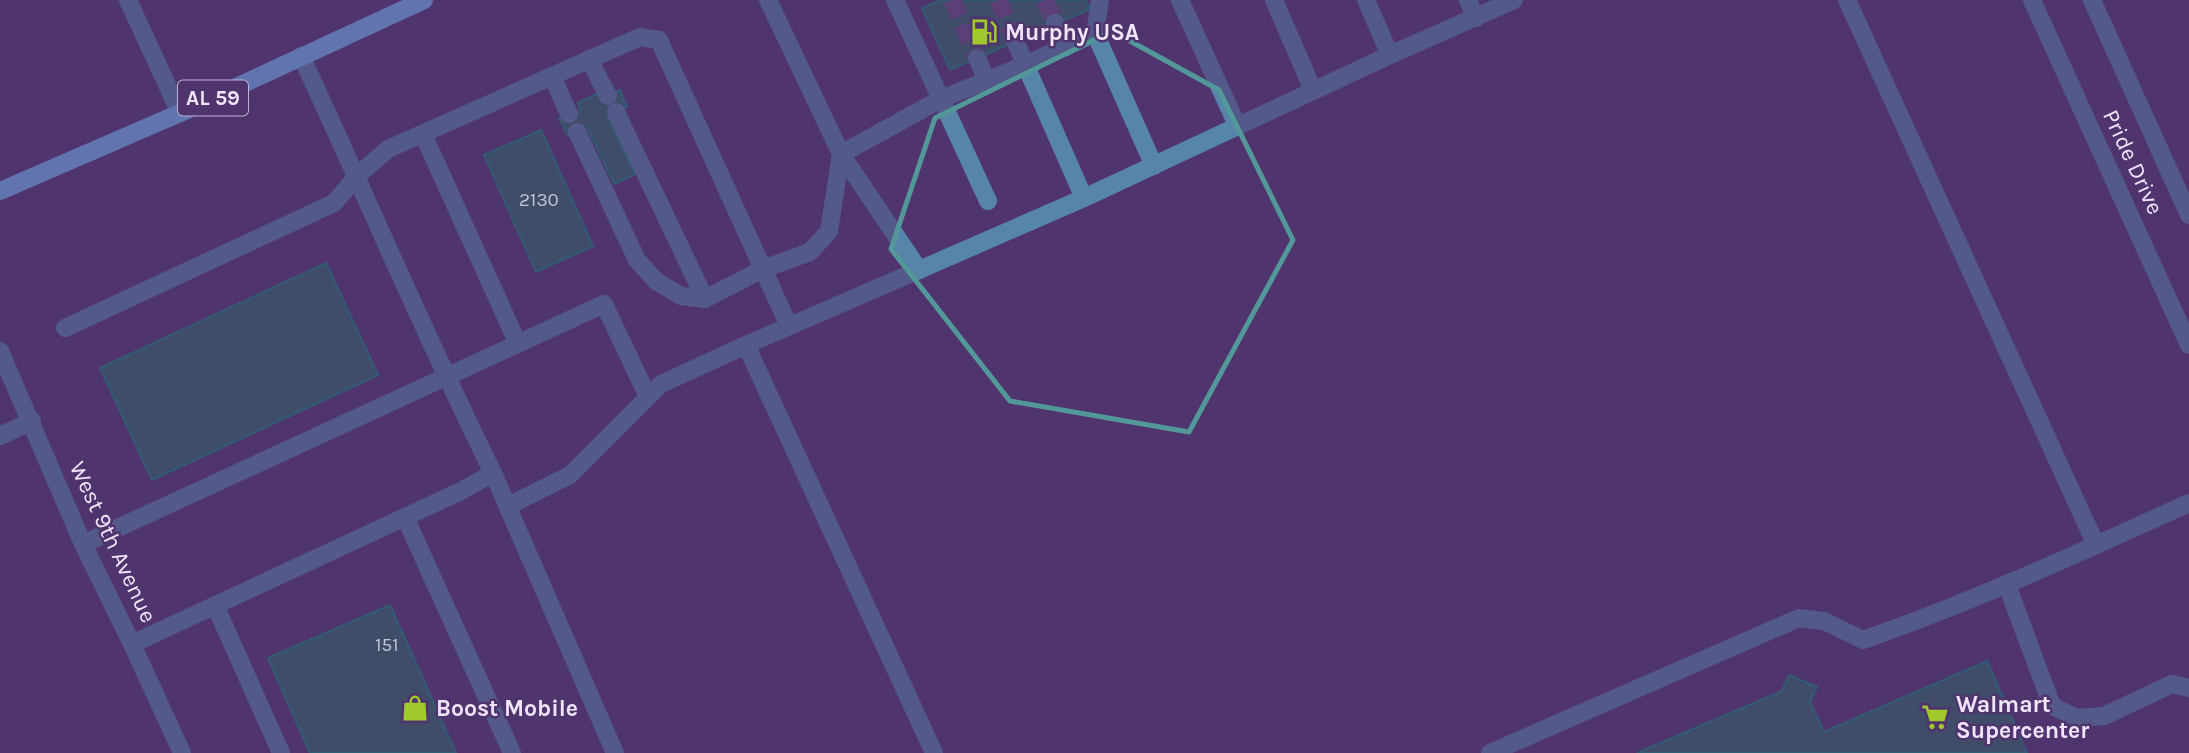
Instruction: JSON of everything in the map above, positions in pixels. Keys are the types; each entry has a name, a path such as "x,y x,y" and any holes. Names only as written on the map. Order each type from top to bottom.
{"main road":[{"name":"AL 59","path":"0,191 180,113 424,0"}],"street":[{"path":"128,0 180,113"},
{"path":"768,0 841,154 919,270"},
{"path":"895,0 988,201"},
{"path":"1100,0 1095,33 1154,166"},
{"path":"1180,0 1237,125"},
{"path":"1274,0 1313,90"},
{"path":"1366,0 1390,55"},
{"path":"1468,0 1476,18"},
{"path":"508,506 570,475 661,384 1084,198 1313,90 1514,0"},
{"path":"1847,0 2096,545"},
{"name":"Pride Drive","path":"2032,0 2189,345"},
{"name":"Pride Drive","path":"2092,0 2189,215"},
{"path":"1055,23 1066,47"},
{"path":"841,154 941,99 1095,33"},
{"path":"65,328 334,203 357,176 388,149 639,37 659,40 789,326"},
{"path":"1015,41 1084,198"},
{"path":"301,56 446,377 508,506 615,753"},
{"path":"977,58 987,81"},
{"path":"589,59 705,299"},
{"path":"552,76 569,114"},
{"path":"577,132 637,260 656,281 681,296 705,299 763,269 810,252 829,231 841,154"},
{"path":"423,134 518,344"},
{"path":"83,544 604,304 648,397"},
{"path":"746,345 934,753"},
{"name":"West 9th Avenue","path":"0,351 83,544 182,753"},
{"path":"0,436 32,421"},
{"path":"132,644 461,491 493,473"},
{"path":"1490,753 1799,618 1824,621 1863,640 1932,616 2007,585 2189,503"},
{"path":"405,517 512,753"},
{"path":"2007,585 2052,706 2077,718 2104,716 2172,684 2189,688"},
{"path":"215,605 281,753"}],"highlighted area":[{"path":"1112,31 1219,90 1293,240 1189,432 1010,401 891,249 935,118"}],"building":[{"name":"Murphy USA","path":"941,0 1086,0 1090,9 950,70 922,8"},
{"path":"620,90 627,107 607,115 635,174 614,184 587,127 568,136 559,118 580,109 578,103 599,93 600,99"},
{"path":"541,130 593,246 536,272 484,155"},
{"path":"326,263 378,375 152,480 100,368"},
{"path":"390,605 456,753 310,753 268,658"},
{"name":"Walmart Supercenter","path":"1987,661 2027,753 1637,753 1782,691 1789,675 1817,687 1810,702 1824,732"}],"tunnel":[{"path":"952,0 977,58"},
{"path":"998,0 1015,41"},
{"path":"1045,0 1055,23"}],"place":[{"name":"Murphy USA","path":"984,32"},
{"name":"Boost Mobile","path":"415,708"},
{"name":"Walmart Supercenter","path":"1935,717"}]}
